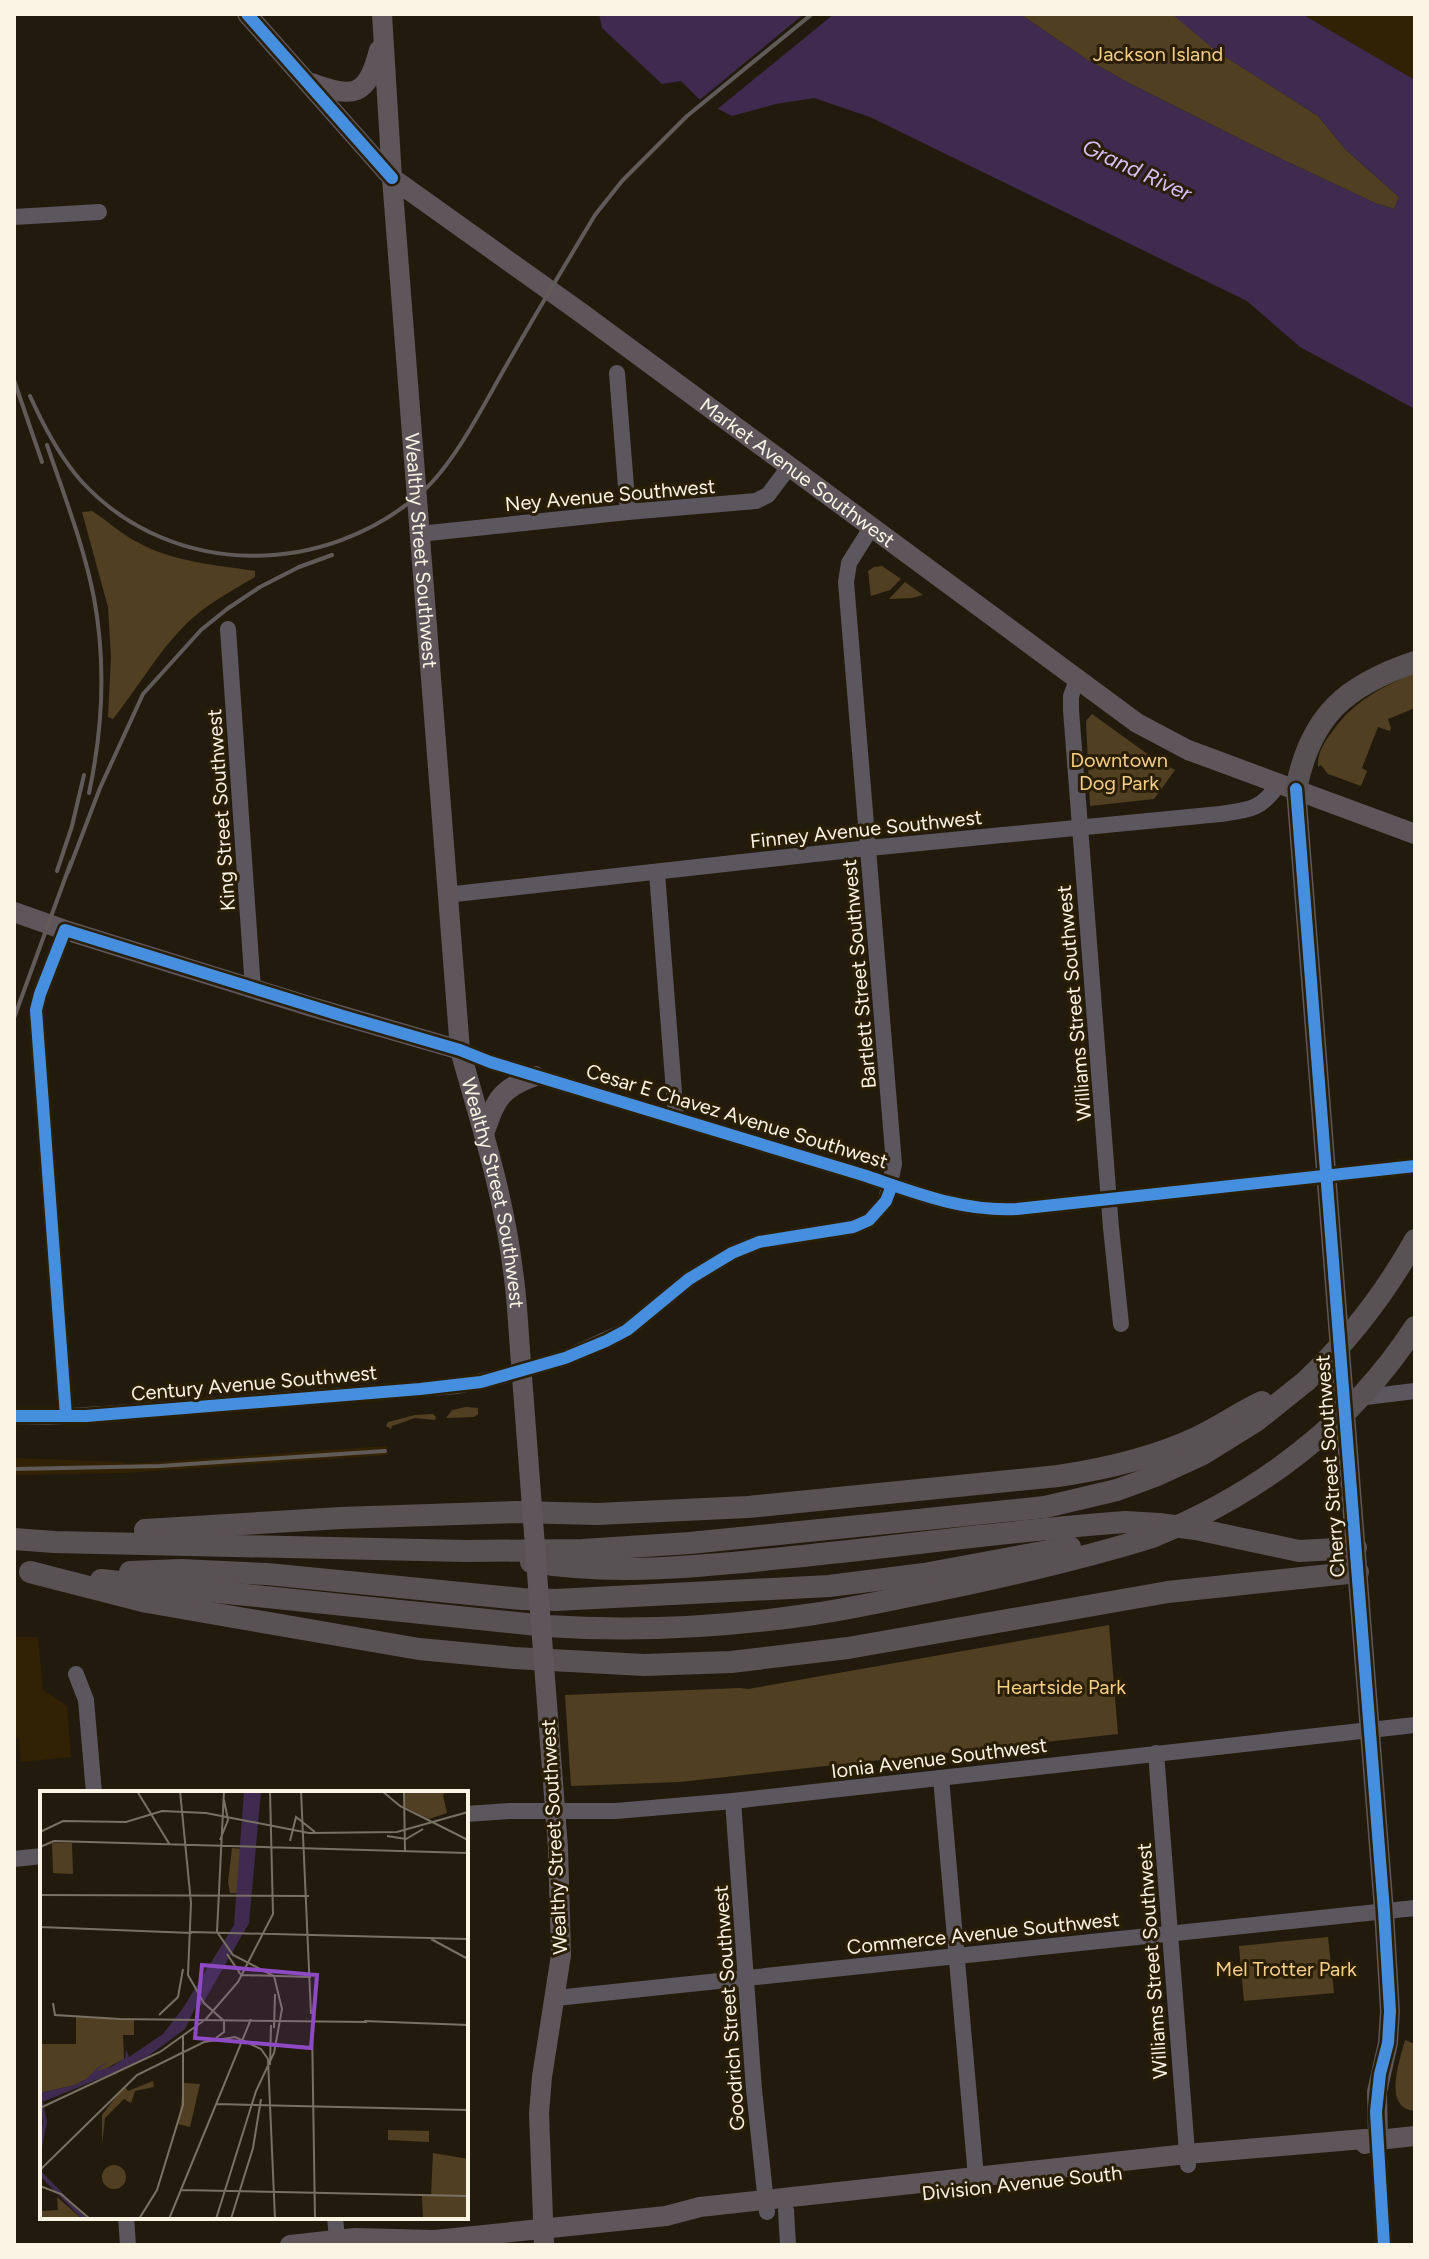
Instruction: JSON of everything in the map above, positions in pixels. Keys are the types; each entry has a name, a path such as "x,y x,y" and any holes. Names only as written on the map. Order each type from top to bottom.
{"highway":[{"path":"1288,786 1300,768 1308,747 1332,709 1343,698 1384,673 1415,662"},
{"path":"14,1538 466,1551 606,1549 1045,1507 1117,1490 1167,1471 1212,1449 1256,1421 1306,1381 1346,1340 1376,1302 1415,1240"},
{"path":"22,1571 547,1626 646,1629 709,1626 776,1620 863,1606 1071,1561 1152,1537 1230,1501 1296,1455 1338,1418 1402,1347 1415,1327"},
{"path":"14,1538 341,1518 597,1514 772,1506 1080,1473 1133,1461 1182,1444 1306,1381"},
{"path":"466,1551 556,1566 682,1566 1126,1522 1207,1531 1299,1551 1356,1548"},
{"path":"65,1576 181,1570 267,1574 539,1600 839,1585 924,1574 1051,1550 1152,1537"},
{"path":"22,1571 147,1602 406,1647 514,1658 644,1665 731,1662 848,1648 1156,1594 1358,1572"}],"main road":[{"name":"Market Avenue Southwest","path":"247,14 392,178 580,312 1137,723 1167,740 1415,834"},
{"path":"307,82 340,92 359,90 373,71 383,24"},
{"name":"Wealthy Street Southwest","path":"383,24 392,178 460,1050 503,1212 513,1270 558,1848 561,1955 539,2113 543,2237"},
{"name":"Cherry Street Southwest","path":"1288,786 1327,1176 1384,1911 1390,2011 1388,2043 1377,2092 1378,2140"},
{"name":"Cesar E Chavez Avenue Southwest","path":"14,912 253,989 460,1050"},
{"path":"484,1134 496,1102 518,1082 535,1076"},
{"name":"Division Avenue South","path":"290,2245 355,2238 425,2242 543,2237 666,2216 700,2207 773,2208 1188,2159 1263,2157 1415,2136"}],"street":[{"path":"14,217 99,212"},
{"path":"617,373 628,512"},
{"name":"Ney Avenue Southwest","path":"419,534 756,501 768,495 789,467"},
{"name":"Bartlett Street Southwest","path":"871,528 849,563 846,582 894,1164 892,1185"},
{"name":"King Street Southwest","path":"228,629 253,989"},
{"name":"Williams Street Southwest","path":"1077,680 1071,696 1071,710 1121,1324"},
{"name":"Finney Avenue Southwest","path":"446,895 869,848 1220,814 1247,810 1264,803 1288,786"},
{"path":"657,873 676,1118"},
{"path":"65,930 40,994 36,1020 66,1416"},
{"name":"Cesar E Chavez Avenue Southwest","path":"460,1050 911,1193 982,1210 1017,1209 1415,1166"},
{"name":"Century Avenue Southwest","path":"14,1416 66,1416 446,1387 496,1378 565,1358 617,1335 689,1279 732,1253 759,1242 853,1227 869,1220 886,1201 892,1185"},
{"path":"1344,1399 1415,1391"},
{"path":"76,1674 86,1700 94,1791"},
{"name":"Ionia Avenue Southwest","path":"468,1814 616,1811 733,1801 1415,1725"},
{"name":"Williams Street Southwest","path":"1156,1753 1188,2159"},
{"path":"941,1778 977,2183"},
{"name":"Goodrich Street Southwest","path":"733,1801 746,1978 773,2208 788,2245"},
{"path":"14,1859 40,1856"},
{"name":"Commerce Avenue Southwest","path":"556,1998 1415,1908"},
{"path":"1378,2140 1384,2245"},
{"path":"126,2219 128,2245"},
{"path":"335,2219 337,2239"}],"shaded area":[{"path":"1302,14 1415,14 1415,80"},
{"path":"387,1446 388,1455 125,1473 14,1475 14,1458 126,1464"},
{"path":"14,1637 38,1637 43,1690 67,1706 71,1757 21,1762 19,1738 14,1738"}],"green space":[{"name":"Jackson Island","path":"1020,14 1176,16 1215,50 1318,116 1346,150 1399,197 1394,209 1250,144 1129,83 1086,59"},
{"path":"92,511 127,536 166,555 255,571 255,577 187,623 113,719 108,717 111,657 108,607 82,512"},
{"path":"882,566 901,579 890,590 871,596 868,571"},
{"path":"905,582 923,595 889,599"},
{"path":"1415,673 1415,708 1388,719 1390,731 1378,727 1362,768 1367,771 1361,786 1328,774 1321,765 1318,767 1324,744 1349,712 1379,690"},
{"name":"Downtown Dog Park","path":"1092,714 1175,770 1154,799 1090,806 1086,721"},
{"path":"478,1408 478,1414 474,1417 446,1418 452,1410"},
{"path":"433,1414 435,1420 415,1418 391,1429 386,1426 388,1422 415,1415"},
{"name":"Heartside Park","path":"1109,1625 1118,1734 680,1782 571,1786 565,1695 748,1689"},
{"name":"Mel Trotter Park","path":"1328,1937 1334,1993 1244,2001 1239,1946"},
{"path":"1405,2040 1415,2044 1415,2111 1405,2108 1396,2092 1397,2070"}],"water":[{"name":"Grand River","path":"599,14 1020,14 1086,59 1129,83 1250,144 1394,209 1399,197 1346,150 1318,116 1215,50 1172,14 1302,14 1415,80 1415,409 1300,347 1247,301 870,117 814,98 732,116 699,99 681,81 662,84 602,28"}],"pier":[{"path":"804,14 834,14 715,111 697,102"}],"railway":[{"path":"30,396 53,442 83,483 120,515 161,537 205,551 251,556 297,552 341,540 384,520 422,492 446,465 595,215 622,181 687,116 812,14"},
{"path":"14,380 42,462"},
{"path":"47,445 85,559 98,622 101,696 89,793"},
{"path":"68,872 100,788 143,694 201,630 227,609 260,587 299,567 332,555"},
{"path":"57,871 84,775"},
{"path":"14,1018 71,862"},
{"path":"14,1469 160,1466 385,1451"}],"cycle path":[{"path":"247,14 392,178"},
{"path":"1296,789 1384,1911 1390,2011 1388,2043 1380,2074 1376,2112 1384,2245"},
{"path":"66,1416 36,1010 65,930 958,1204 1017,1209 1415,1166"},
{"path":"14,1416 86,1416 481,1382 565,1358 606,1341 627,1330 689,1279 732,1253 759,1242 853,1227 869,1220 886,1201 892,1185"}]}
